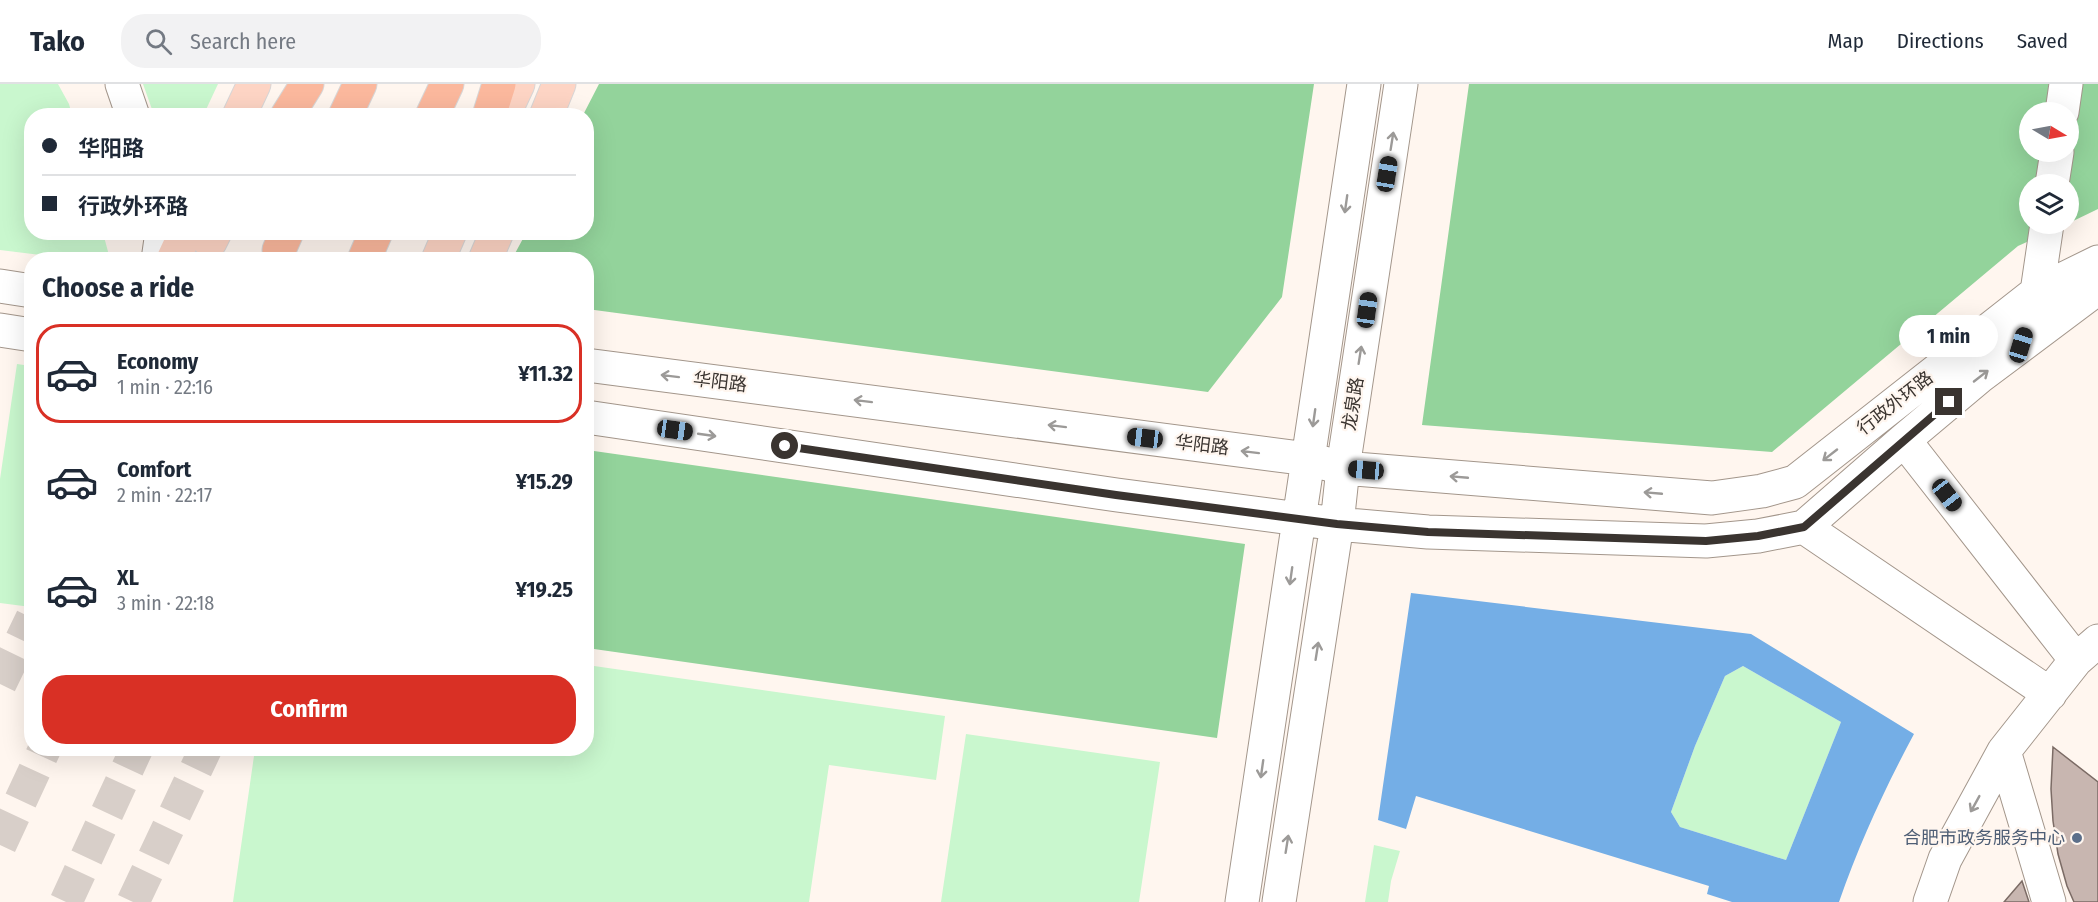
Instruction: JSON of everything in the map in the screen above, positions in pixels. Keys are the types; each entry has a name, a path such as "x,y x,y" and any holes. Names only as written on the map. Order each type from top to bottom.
{"highway":[{"path":"292,108 307,84"},
{"path":"349,108 360,84"},
{"path":"436,108 447,84"},
{"path":"492,108 499,84"}],"main road":[{"path":"243,108 254,84"},
{"path":"278,108 290,84"},
{"path":"507,108 518,84"},
{"path":"549,108 559,84"},
{"path":"183,252 199,240"}],"street":[{"path":"122,84 130,108"},
{"name":"龙泉路","path":"1242,902 1364,84"},
{"name":"龙泉路","path":"1279,902 1401,84"},
{"path":"2063,102 2066,84"},
{"path":"2021,345 2037,292 2046,234"},
{"name":"行政外环路","path":"1712,498 1762,491 1795,482 2037,292 2098,262"},
{"path":"0,286 24,290"},
{"name":"行政外环路","path":"1337,524 1428,532 1706,541 1758,536 1804,527 1979,377 2098,288"},
{"path":"0,330 24,333"},
{"name":"华阳路","path":"594,366 1308,459 1343,468 1712,498"},
{"path":"594,418 1116,495 1337,524"},
{"path":"1904,440 2087,651 2004,751 1945,859 1930,902"},
{"path":"1804,527 2050,694"},
{"path":"2004,751 2049,902"}],"green space":[{"path":"0,84 58,84 70,108 24,108 24,240 105,240 108,252 24,253 0,250"},
{"path":"143,84 218,84 207,108 152,108"},
{"path":"599,84 1314,84 1282,297 1208,392 594,310 594,252 516,252 522,240 594,240 594,108 587,108"},
{"path":"1469,84 2098,84 2098,209 2079,218 2079,174 2019,174 2019,234 2045,234 2018,246 1772,452 1422,425"},
{"path":"17,364 24,365 24,606 0,603 0,479"},
{"path":"594,451 1245,544 1217,738 594,649"},
{"path":"594,666 945,716 936,780 829,765 809,902 233,902 254,756 594,756"},
{"path":"1743,666 1841,722 1786,860 1680,827 1671,812 1695,746 1725,676"},
{"path":"966,734 1160,762 1139,902 941,902"},
{"path":"1374,845 1400,851 1391,881 1388,902 1365,902"}],"water":[{"path":"1411,593 1751,634 1914,734 1873,816 1839,902 1732,902 1707,894 1709,886 1416,796 1406,829 1378,820","holes":["1743,666 1841,722 1786,860 1680,827 1671,812 1695,746 1725,676"]}],"building":[{"name":"合肥市政务服务中心","path":"2053,747 2098,782 2098,902 2074,902 2067,886 2058,854 2053,821 2051,789"},
{"path":"2022,881 2029,902 2004,902"}],"tunnel":[{"path":"0,684 24,634"},
{"path":"0,845 41,756"},
{"path":"66,902 133,756"},
{"path":"133,902 202,756"}],"place":[{"name":"合肥市政务服务中心","path":"2077,838"}],"route":[{"path":"785,446 1116,495 1337,524 1428,532 1706,541 1758,536 1804,527 1949,402"}]}
